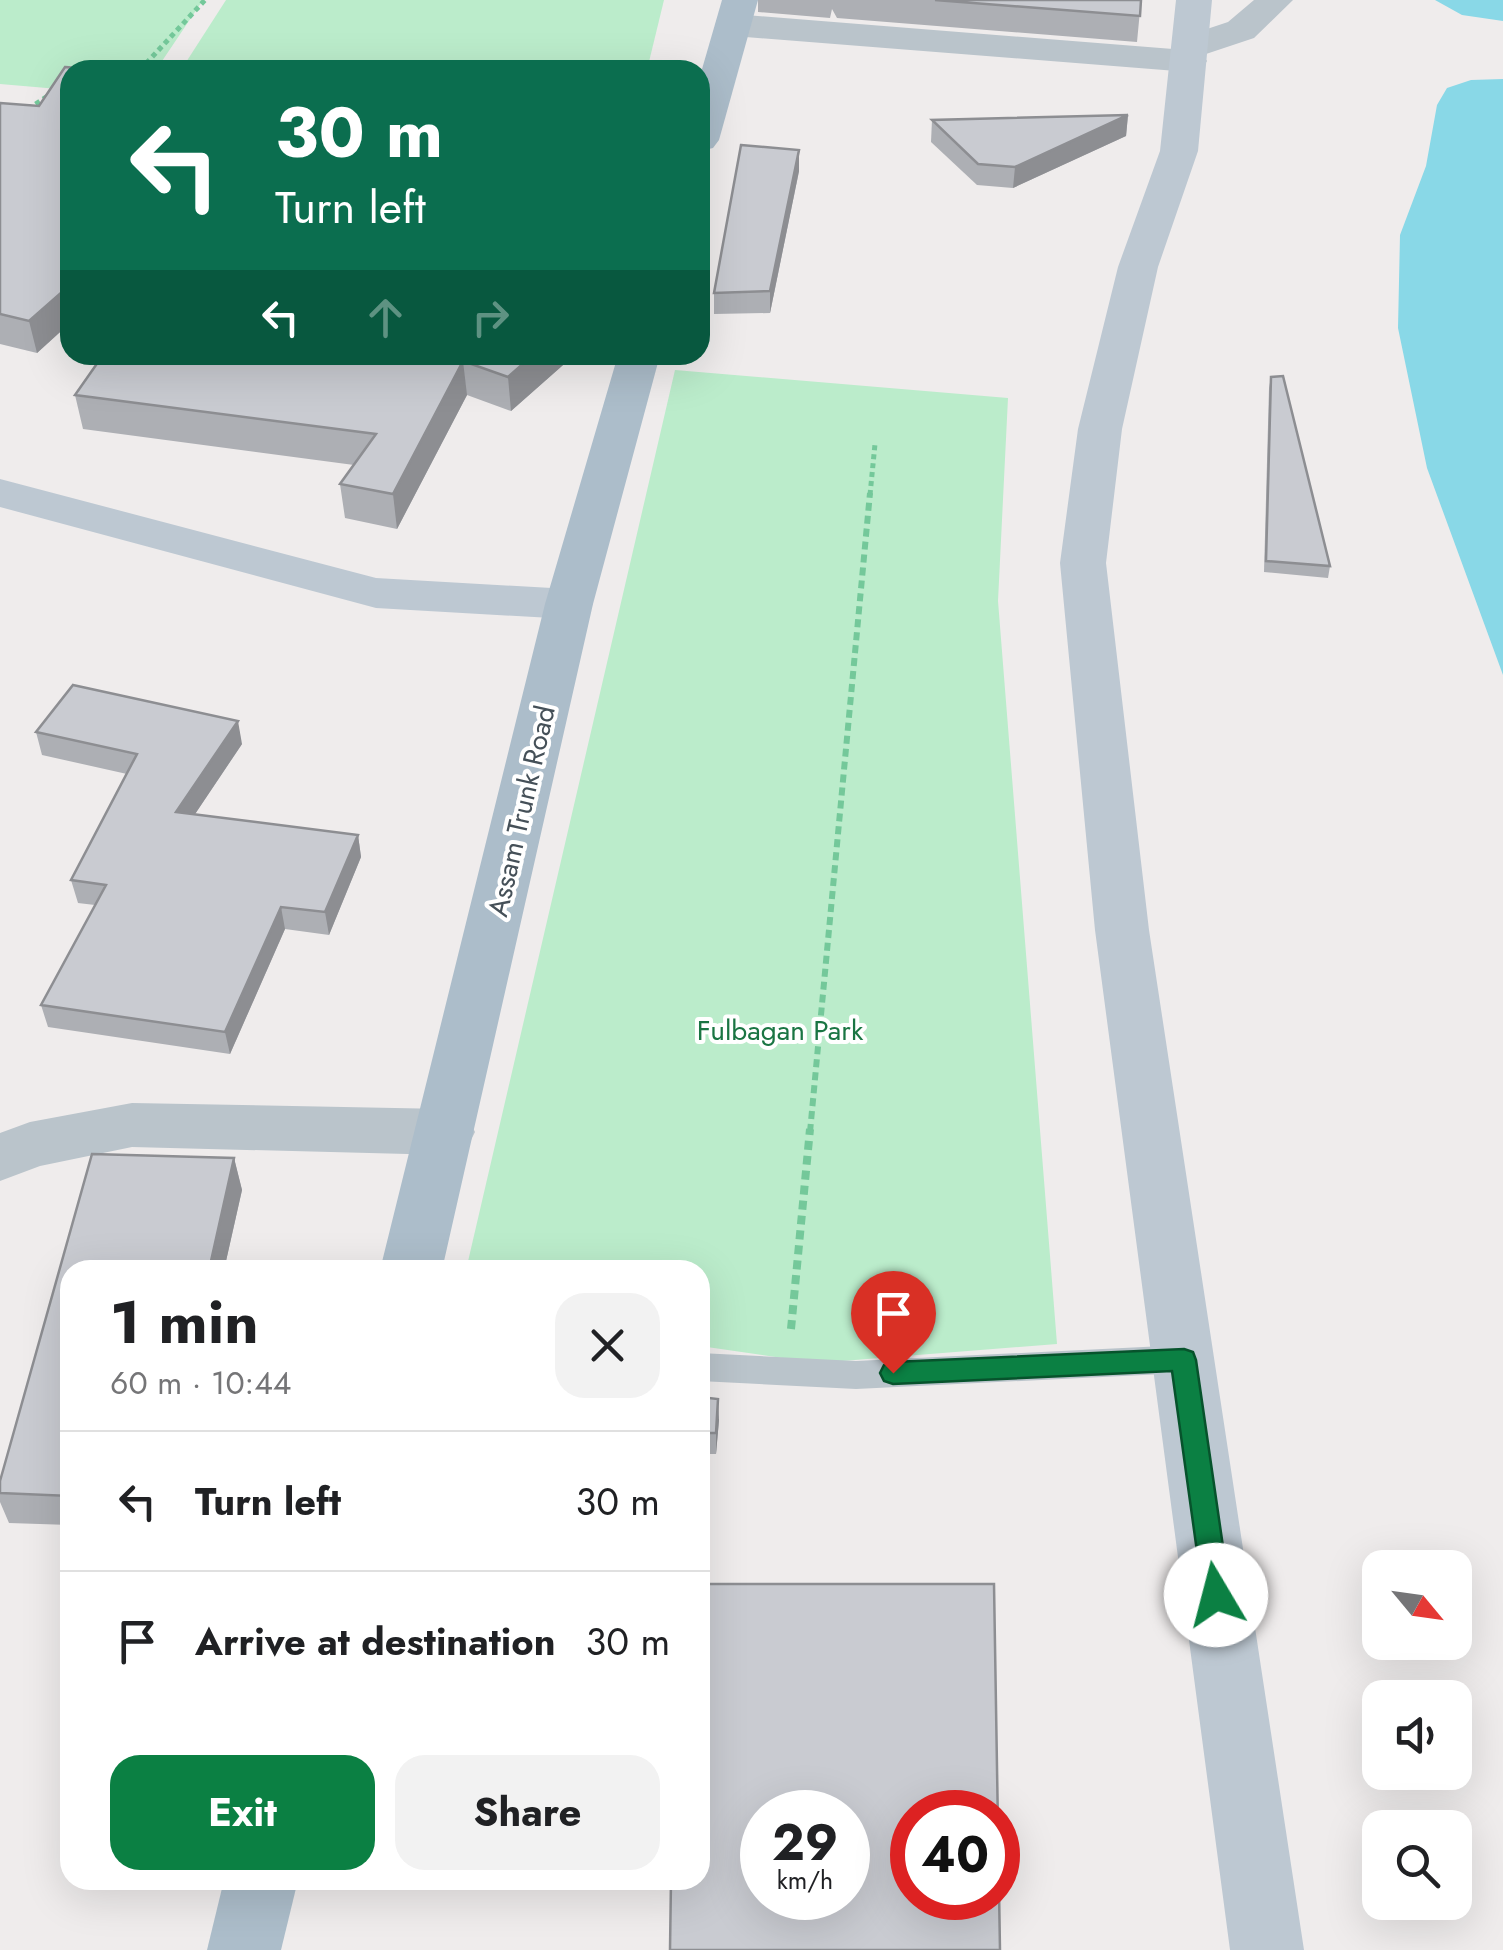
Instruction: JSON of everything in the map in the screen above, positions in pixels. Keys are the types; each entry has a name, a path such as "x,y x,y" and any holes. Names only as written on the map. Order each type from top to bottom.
{"main road":[{"path":"710,104 736,12"},
{"name":"Assam Trunk Road","path":"414,1260 569,604 636,365"},
{"path":"244,1950 259,1890"}],"street":[{"path":"1194,0 1179,151 1138,266 1100,430 1083,564 1122,930 1266,1950"},
{"path":"736,12 1190,54 1241,30 1275,0"},
{"path":"0,492 376,593 569,604"},
{"path":"0,1158 30,1145 132,1126 446,1132"}],"lane":[{"path":"710,1367 856,1375 1184,1360"}],"path":[{"path":"149,60 206,0"},
{"path":"26,110 46,95 58,93"},
{"path":"786,1371 875,444"}],"green space":[{"path":"0,0 203,0 163,60 60,60 60,89 0,84"},
{"path":"226,0 664,0 649,60 187,60"},
{"name":"Fulbagan Park","path":"675,370 1008,398 998,601 1057,1344 817,1363 710,1347 710,1260 468,1260"}],"water":[{"path":"1435,0 1503,0 1503,21 1462,15"},
{"path":"1503,79 1503,675 1427,468 1398,328 1400,235 1426,166 1437,105 1447,88 1471,80"}],"building":[{"path":"935,0 1141,0 1140,16"},
{"path":"60,74 60,294 29,321 0,314 0,103 39,106"},
{"path":"1128,115 1015,167 978,164 932,120"},
{"path":"741,145 799,150 770,291 714,293"},
{"path":"96,365 461,365 393,494 340,484 376,434 75,395"},
{"path":"474,365 522,365 508,377"},
{"path":"1283,376 1330,566 1266,561 1271,377"},
{"path":"73,685 238,721 176,812 358,835 325,912 281,907 225,1032 41,1005 106,885 71,880 137,754 36,732"},
{"path":"92,1154 234,1158 211,1260 62,1260"},
{"path":"60,1268 60,1496 0,1493 0,1481"},
{"path":"710,1398 718,1399 716,1433 710,1433"},
{"path":"710,1584 994,1584 998,1790 890,1790 890,1920 1000,1920 1000,1950 670,1950 671,1890 710,1890"}],"route":[{"path":"893,1373 1184,1360 1216,1595"}]}
